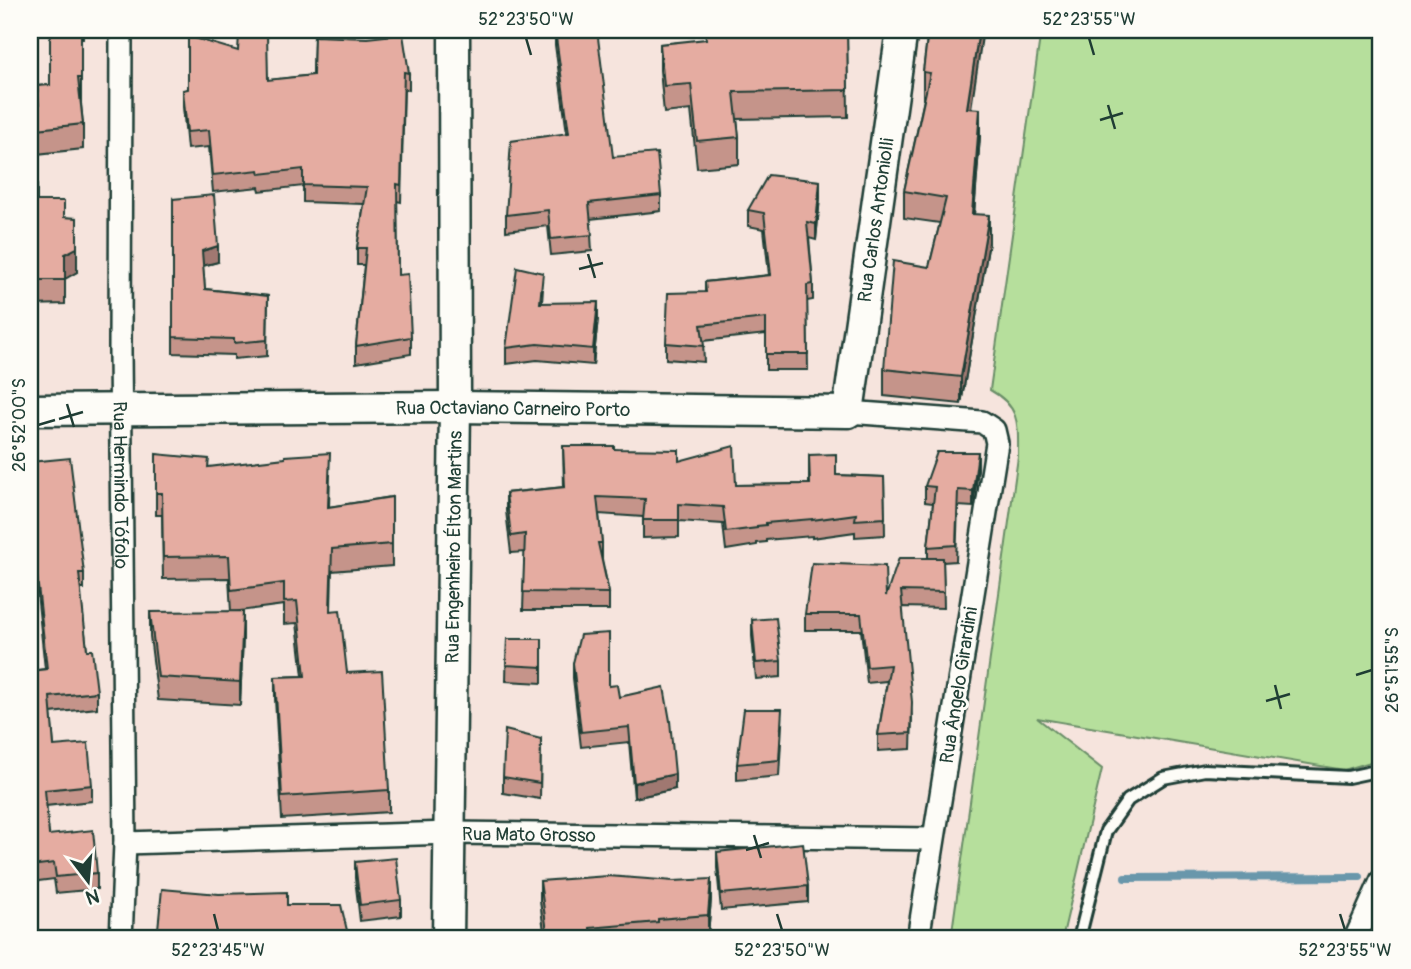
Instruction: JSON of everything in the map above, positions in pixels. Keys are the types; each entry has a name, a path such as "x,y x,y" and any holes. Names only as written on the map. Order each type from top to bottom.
{"street":[{"name":"Rua Hermindo Tófolo","path":"121,30 125,843 121,939"},
{"name":"Rua Engenheiro Élton Martins","path":"448,939 455,407 454,30"},
{"name":"Rua Carlos Antoniolli","path":"848,412 902,30"},
{"name":"Rua Octaviano Carneiro Porto","path":"30,410 455,407 848,412 982,422 993,430"},
{"name":"Rua Ângelo Girardini","path":"918,939 997,443 993,430"},
{"name":"Rua Mato Grosso","path":"125,843 451,833 933,839"},
{"path":"1355,939 1381,881"}],"lane":[{"path":"1079,939 1106,831 1128,800 1163,778 1205,770 1348,777 1381,770"}],"green space":[{"path":"1041,30 1381,30 1381,756 1374,761 1344,770 1037,718 1102,769 1062,939 951,939 1018,457 1016,418 1007,403 990,390"}],"building":[{"path":"52,30 81,30 81,78 78,78 83,124 37,129 36,201 64,201 64,217 77,218 77,248 65,254 65,280 30,280 30,107 39,107 37,86 50,85"},
{"path":"555,30 597,30 613,157 657,153 661,195 589,203 592,235 551,239 548,210 506,215 511,141 569,133"},
{"path":"705,30 847,30 848,90 734,92 739,137 697,141 691,84 664,86 660,44 706,39"},
{"path":"928,30 979,30 967,108 980,109 972,214 989,215 961,377 884,369 893,261 929,267 946,198 904,191 930,73 923,72"},
{"path":"267,33 268,80 313,75 314,36 367,38 403,34 409,73 404,72 401,185 397,184 398,275 408,274 411,337 356,346 366,248 357,248 367,187 303,185 303,169 260,174 259,170 213,175 209,130 187,132 183,90 188,89 188,36 238,51 239,34"},
{"path":"768,175 820,181 816,224 807,222 813,284 807,285 808,354 766,354 766,318 701,325 704,346 666,343 668,293 706,292 705,282 771,275 764,213 748,210"},
{"path":"214,195 218,246 202,251 205,289 268,296 267,340 234,343 234,339 173,337 173,199"},
{"path":"517,267 543,273 540,303 598,302 593,349 537,344 506,348"},
{"path":"563,446 679,450 679,461 734,446 736,485 810,484 809,455 836,454 836,475 884,477 885,518 855,520 856,514 766,523 757,528 726,532 723,507 679,504 679,520 643,520 645,499 597,497 602,543 598,543 609,593 523,592 525,534 511,536 506,493 565,487"},
{"path":"937,452 978,452 973,491 958,490 956,545 928,547 935,487 925,486"},
{"path":"330,453 328,507 392,497 392,544 332,549 330,611 340,610 347,673 382,671 389,790 282,797 275,677 305,676 297,601 284,602 284,583 231,590 229,556 163,557 162,493 156,493 156,454 209,459 208,467 285,456"},
{"path":"70,458 84,573 79,573 87,650 92,650 97,692 50,697 54,746 88,743 92,785 45,790 49,835 93,830 97,873 56,877 54,863 30,866 30,671 47,669 35,558 30,558 30,516 34,515 30,462"},
{"path":"899,558 943,558 944,592 901,591 912,702 911,733 878,735 890,665 867,667 861,614 805,614 812,563 885,566 886,596"},
{"path":"243,611 240,682 158,677 150,612"},
{"path":"776,618 781,661 756,663 752,620"},
{"path":"609,633 609,686 617,685 619,697 664,687 675,774 634,783 629,727 581,732 573,663 580,635"},
{"path":"507,639 542,639 542,667 506,665"},
{"path":"744,709 782,709 779,760 737,764"},
{"path":"505,730 541,739 540,783 503,777"},
{"path":"803,843 808,886 721,894 717,852"},
{"path":"396,858 401,900 360,905 355,862"},
{"path":"608,876 674,881 711,879 708,915 590,928 590,939 548,939 540,881"},
{"path":"162,889 219,894 287,892 287,905 341,905 349,939 168,939 166,929 158,929"}],"waterway":[{"path":"1125,878 1360,877"}]}
